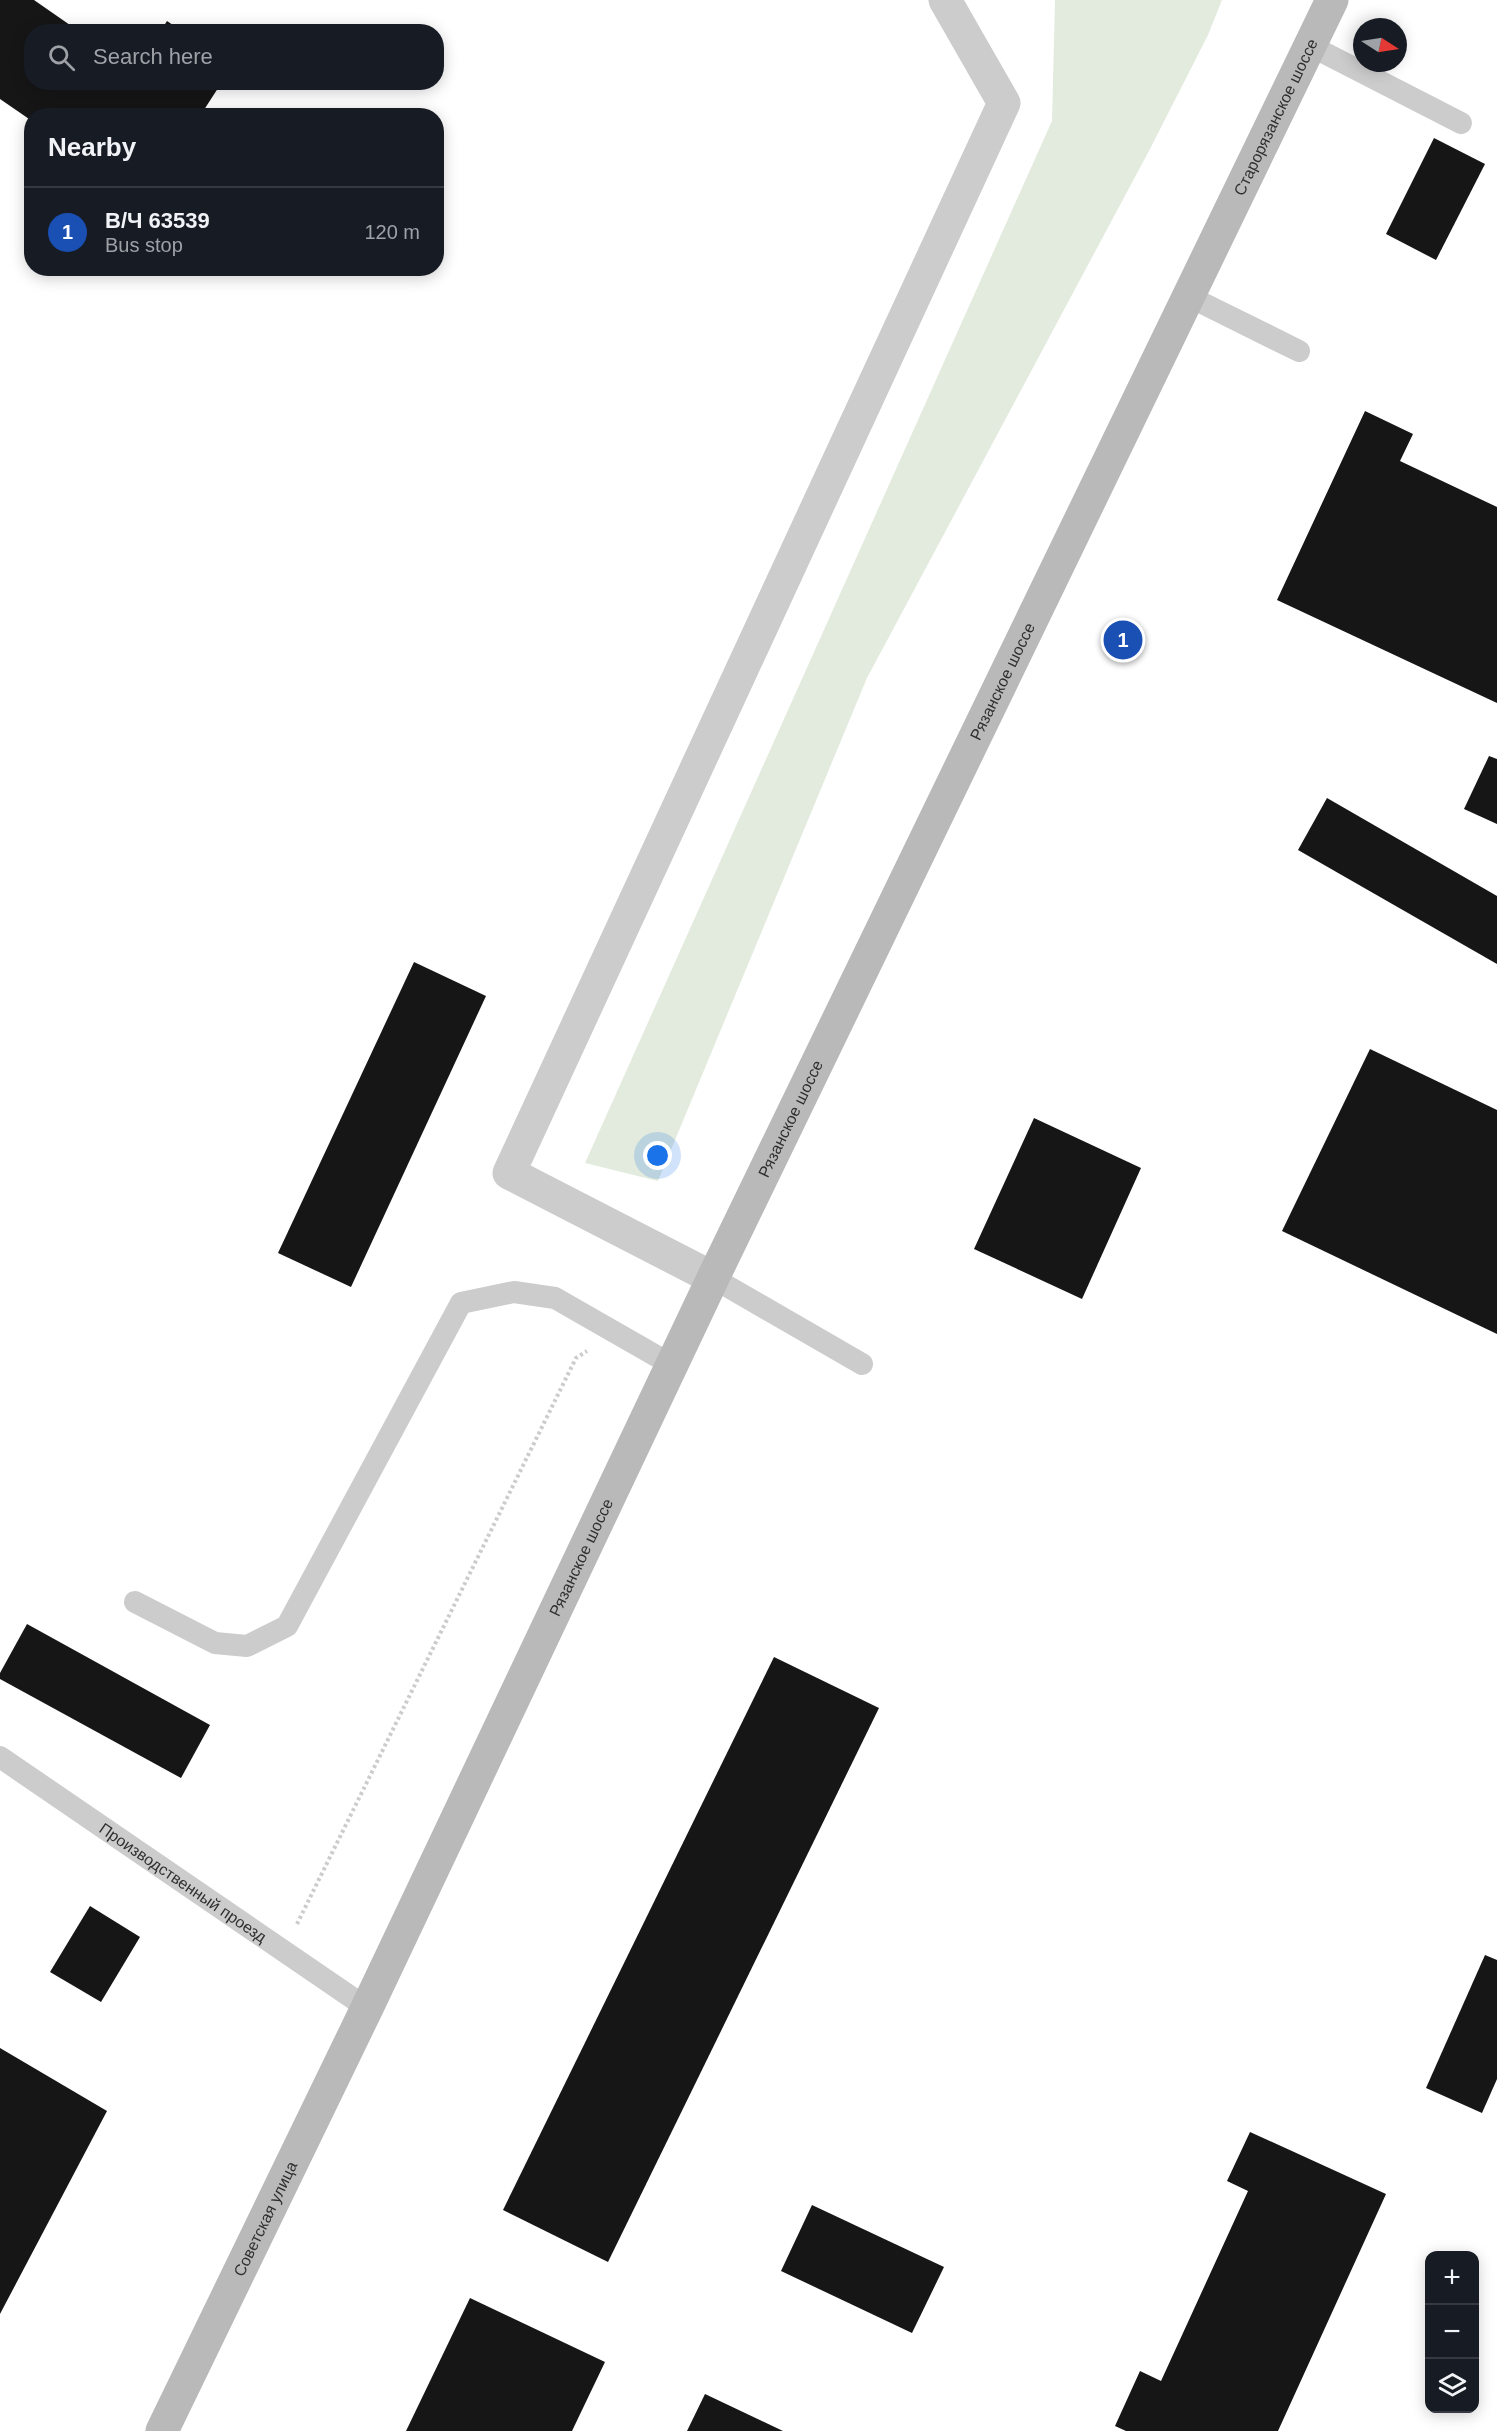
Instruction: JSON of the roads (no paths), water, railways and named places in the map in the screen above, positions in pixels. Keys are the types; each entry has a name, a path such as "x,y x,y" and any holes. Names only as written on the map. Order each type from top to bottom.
{"main road":[{"name":"Старорязанское шоссе","path":"1219,232 1332,0"},
{"name":"Рязанское шоссе","path":"367,2008 713,1278 1219,232"},
{"name":"Советская улица","path":"162,2431 367,2008"}],"street":[{"path":"713,1278 509,1173 1004,103 945,0"}],"lane":[{"path":"1309,45 1461,123"},
{"path":"1188,296 1299,351"},
{"path":"713,1278 862,1364"},
{"path":"135,1602 215,1643 247,1646 287,1626 461,1303 514,1292 555,1298 672,1365"},
{"name":"Производственный проезд","path":"0,1757 367,2008"}],"place":[{"name":"В/Ч 63539","path":"1123,640"}]}
